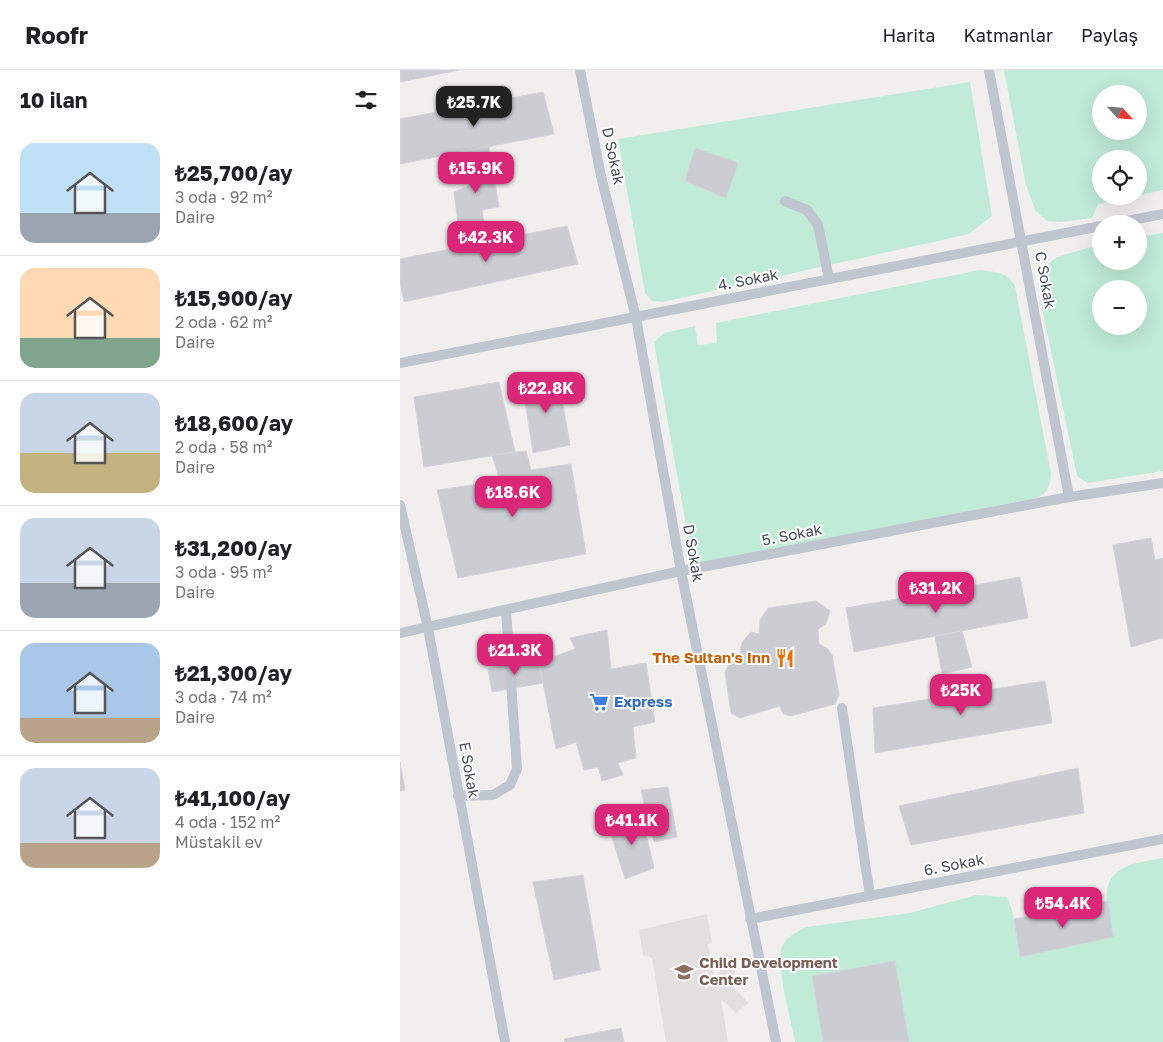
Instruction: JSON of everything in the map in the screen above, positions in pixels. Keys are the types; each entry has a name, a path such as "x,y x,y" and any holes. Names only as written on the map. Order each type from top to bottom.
{"lane":[{"name":"D Sokak","path":"580,70 601,176 636,318 681,571 776,1042"},
{"name":"C Sokak","path":"989,70 1069,497"},
{"path":"785,201 807,210 818,225 829,279"},
{"path":"1147,217 1163,214"},
{"name":"4. Sokak","path":"400,363 1092,228"},
{"name":"5. Sokak","path":"400,633 681,571 1069,497 1163,483"},
{"name":"E Sokak","path":"400,505 428,628 505,1042"},
{"path":"458,796 493,795 510,785 517,769 506,610"},
{"path":"842,708 870,896"},
{"name":"6. Sokak","path":"750,919 1163,840"}],"shaded area":[{"name":"Child Development Center","path":"707,914 712,943 708,944 715,984 726,954 738,959 732,986 749,1003 736,1013 721,999 728,1042 666,1042 652,958 643,955 639,930"}],"green space":[{"path":"1004,70 1163,70 1163,190 1147,193 1147,150 1092,150 1092,205 1098,205 1092,218 1060,222 1047,221 1035,210 1026,185"},
{"path":"970,82 992,216 969,234 663,302 652,301 645,293 618,139"},
{"path":"1163,233 1163,471 1087,483 1077,476 1042,308 1040,279 1046,265 1057,257 1092,247 1092,270 1147,270 1147,236"},
{"path":"980,270 1005,275 1015,286 1051,474 1046,491 1036,498 703,564 695,559 690,549 654,342 664,333 695,326 698,345 717,343 716,323"},
{"path":"1163,858 1163,1042 795,1042 780,959 784,942 806,927 910,913 976,895 1007,897 1012,910 1021,957 1113,937 1107,902 1109,882 1114,875 1128,866"}],"building":[{"path":"400,70 459,70 400,82"},
{"path":"543,92 554,134 400,164 400,119"},
{"path":"489,147 499,207 482,210 485,230 472,233 472,245 461,247 454,192 469,186 464,151"},
{"path":"695,148 738,163 726,198 685,181"},
{"path":"567,226 578,264 404,302 400,283 400,259"},
{"path":"558,376 570,445 533,453 522,381"},
{"path":"499,382 515,452 424,467 414,397"},
{"path":"526,451 531,470 571,464 586,554 458,578 437,490 500,481 492,455"},
{"path":"1151,538 1155,560 1163,558 1163,638 1131,647 1113,545"},
{"path":"1020,577 1028,618 854,652 846,608"},
{"name":"The Sultan's Inn","path":"816,601 830,611 826,624 818,629 819,644 828,649 832,655 839,695 835,704 791,716 783,714 780,706 740,718 731,713 725,672 729,664 742,656 740,650 743,641 751,632 759,634 760,620 768,608"},
{"name":"Express","path":"607,630 611,669 646,663 655,722 633,727 636,758 618,763 623,775 602,781 598,767 584,770 576,742 556,749 539,662 575,649 570,638"},
{"path":"962,631 972,667 942,674 935,636"},
{"path":"525,661 527,667 539,662 543,683 492,692 488,669"},
{"path":"1045,681 1052,723 875,753 873,708"},
{"path":"400,762 405,790 400,791"},
{"path":"1078,768 1084,813 911,845 899,806"},
{"path":"668,787 677,837 654,842 641,790"},
{"path":"642,816 654,868 625,879 608,824"},
{"path":"583,875 600,970 554,980 533,882"},
{"path":"1108,901 1113,937 1020,957 1014,919"},
{"path":"895,961 909,1042 823,1042 812,976"},
{"path":"621,1028 624,1042 565,1042 564,1039"}],"place":[{"name":"The Sultan's Inn","path":"785,658"},
{"name":"Express","path":"599,702"},
{"name":"Child Development Center","path":"684,972"}]}
